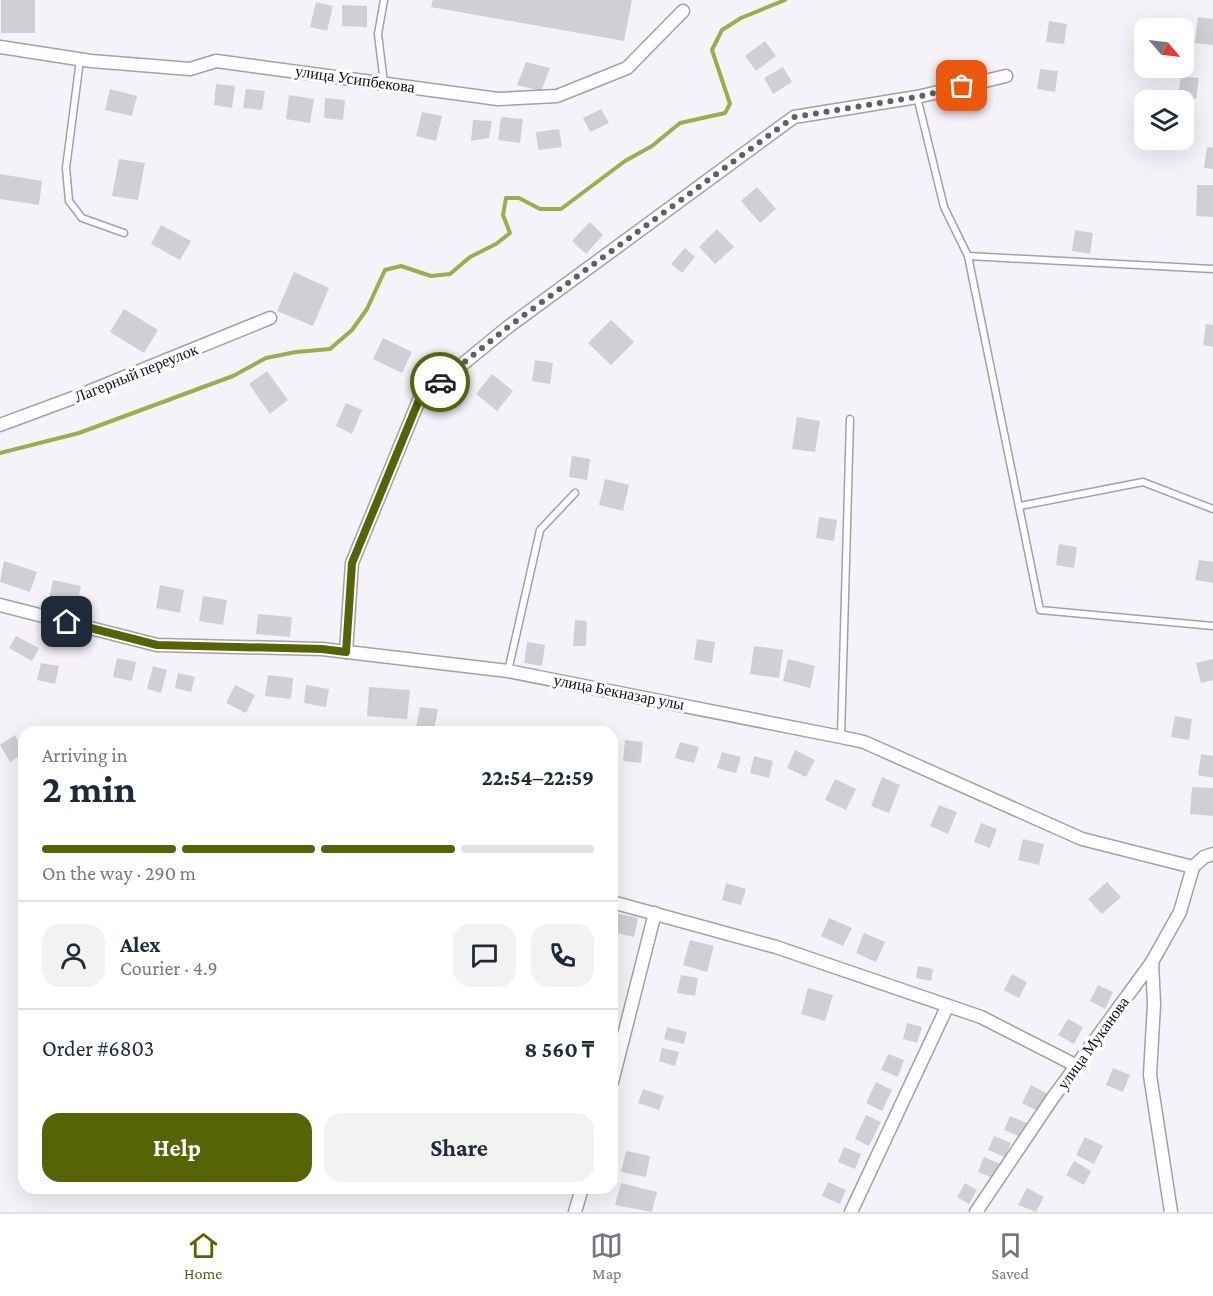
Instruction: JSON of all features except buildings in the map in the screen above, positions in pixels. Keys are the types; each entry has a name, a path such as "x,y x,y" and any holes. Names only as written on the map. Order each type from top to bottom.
{"street":[{"name":"улица Усипбекова","path":"0,47 80,59 190,69 216,61 498,99 557,96 627,68 683,11"},
{"path":"346,652 352,563 419,400 508,327 794,117 917,97 1006,76"},
{"name":"Лагерный переулок","path":"0,424 78,396 270,318"},
{"name":"улица Бекназар улы","path":"0,605 157,645 322,649 508,671 841,736 864,742 1082,839 1193,867"},
{"path":"1193,867 1204,857 1213,854"},
{"name":"улица Муканова","path":"976,1212 1152,962 1180,912 1193,867"},
{"path":"618,904 776,946 1000,1025 1077,1066"},
{"path":"618,1058 655,913"},
{"path":"1152,962 1154,1004 1150,1075 1171,1212"},
{"path":"851,1212 947,1007"},
{"path":"575,1212 580,1194"}],"lane":[{"path":"384,0 378,34 384,83"},
{"path":"80,59 66,168 69,201 82,218 124,233"},
{"path":"917,97 944,207 968,256 1040,610 1213,626"},
{"path":"968,256 1213,269"},
{"path":"841,736 850,419"},
{"path":"1020,506 1143,482 1213,509"},
{"path":"508,671 540,530 575,493"}],"waterway":[{"path":"0,453 79,433 233,376 266,358 330,349 352,330 367,309 385,270 401,266 431,276 450,274 470,257 496,244 510,233 503,215 506,198 519,198 540,209 561,209 625,161 652,146 680,123 725,113 730,104 712,50 722,30 741,18 785,0"}],"way so far":[{"path":"440,382 508,327 710,181 794,117 917,97 962,86"}],"route":[{"path":"67,622 157,645 322,649 346,652 352,563 419,400 440,382"}]}
